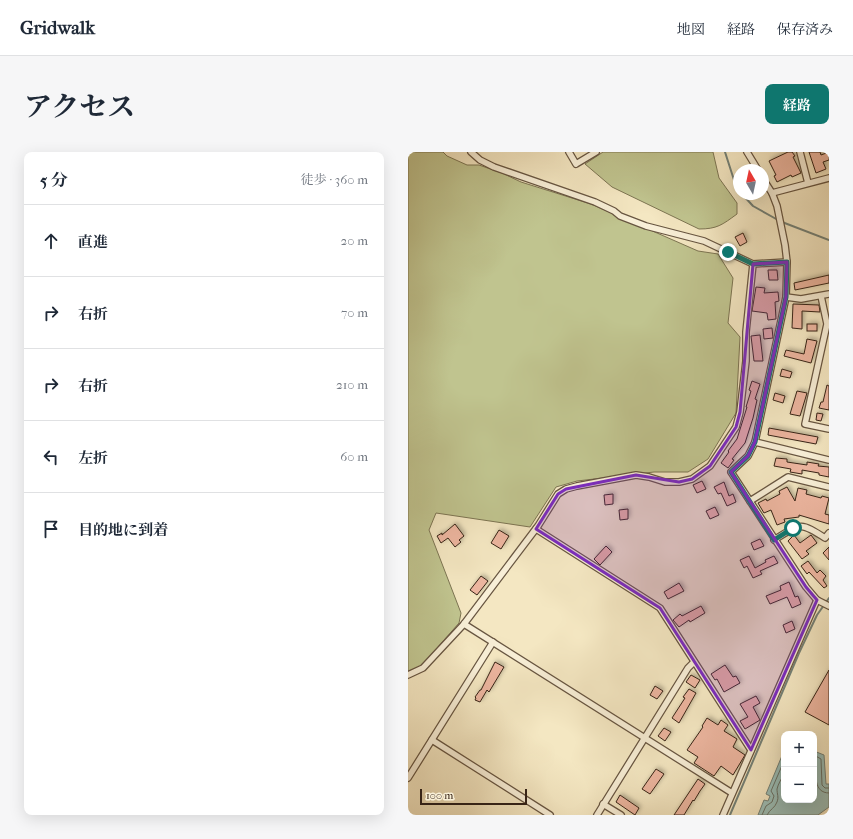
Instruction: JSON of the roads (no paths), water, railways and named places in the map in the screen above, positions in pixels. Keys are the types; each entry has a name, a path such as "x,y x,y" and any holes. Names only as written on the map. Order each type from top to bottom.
{"street":[{"path":"470,152 480,160 494,167 595,202 620,216 646,226 704,241 753,264 787,262"},
{"path":"569,152 576,164 596,152"},
{"path":"747,152 754,164"},
{"path":"800,152 808,183"},
{"path":"772,193 829,178"},
{"path":"769,188 777,206 785,245 787,262 786,297 755,442 748,456 731,472 806,587 817,600 829,606"},
{"path":"408,675 423,668 464,624 536,529 558,494 566,489 636,475 665,482 679,482 692,479 710,466 736,427 740,412 746,361 746,332 753,264"},
{"path":"786,297 801,299 829,294"},
{"path":"821,296 827,324 805,424 829,428"},
{"path":"755,442 829,460"},
{"path":"750,501 788,477 829,487"},
{"path":"774,540 793,528 803,526 810,528 826,538 829,533"},
{"path":"536,529 660,608 751,750"},
{"path":"723,815 817,600"},
{"path":"464,624 732,793"},
{"path":"408,778 494,642"},
{"path":"597,815 688,668 694,662"},
{"path":"432,740 550,815"},
{"path":"604,804 621,815"}],"water":[{"path":"817,752 824,755 826,784 829,784 829,807 818,815 758,815 764,800 768,801 770,796 766,794 781,758 781,803 817,803"}],"waterway":[{"path":"725,152 733,177"},
{"path":"748,200 753,206 778,220"},
{"path":"782,222 829,240"},
{"path":"730,815 799,653 817,615 829,598"}]}
